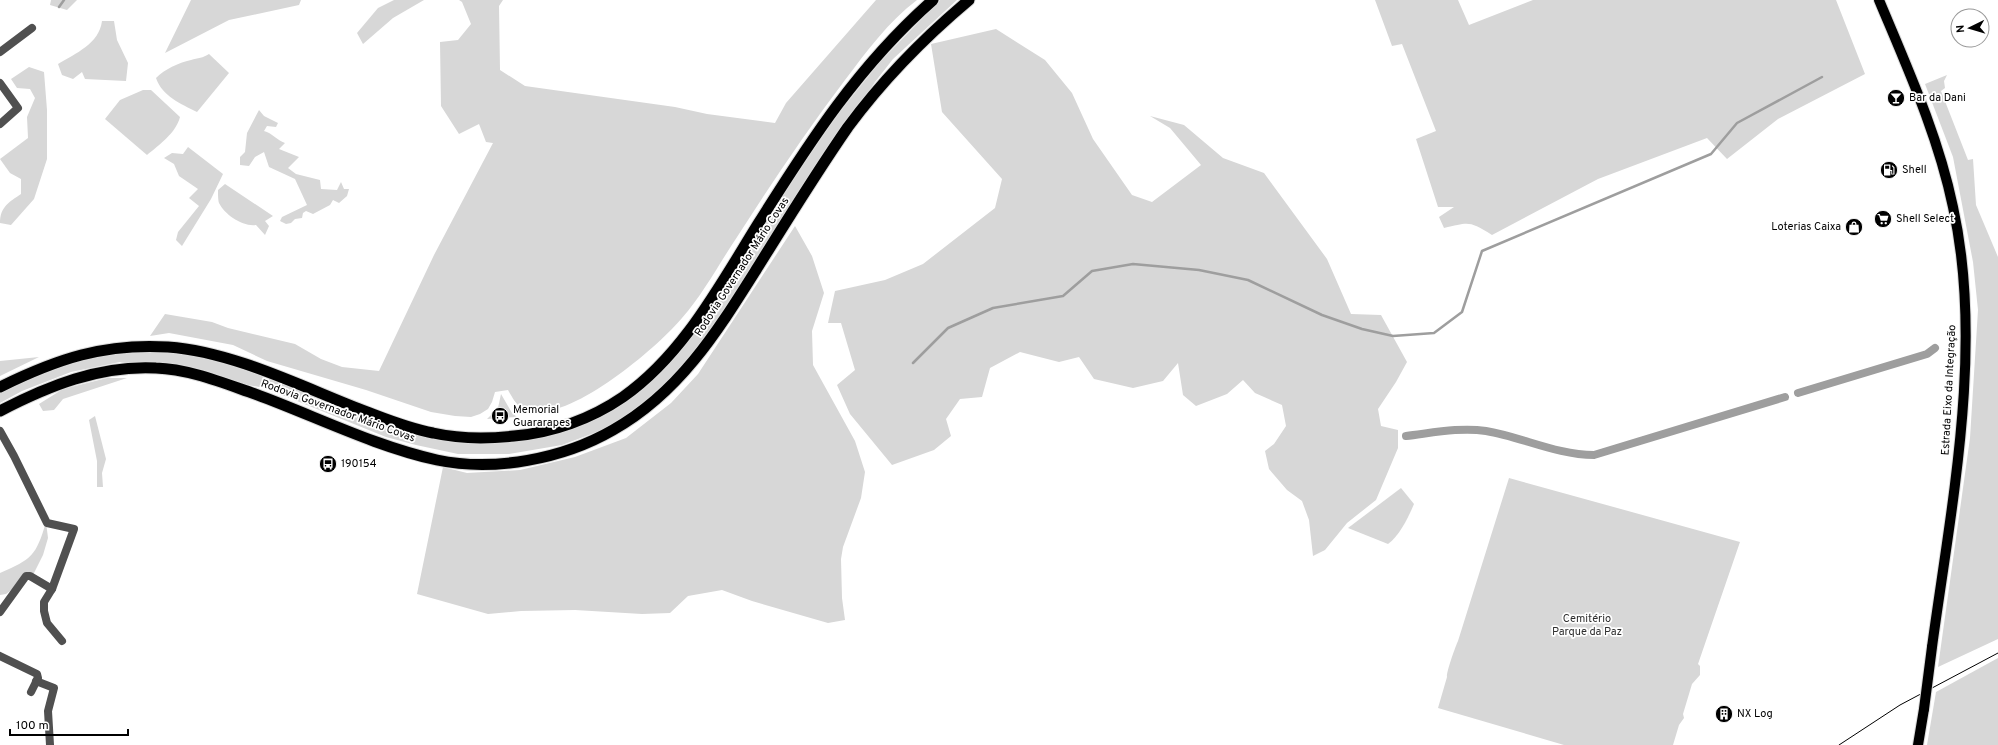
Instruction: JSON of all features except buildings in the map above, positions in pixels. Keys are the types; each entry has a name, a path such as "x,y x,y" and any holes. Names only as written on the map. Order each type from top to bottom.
{"highway":[{"name":"Rodovia Governador Mário Covas","path":"0,387 32,371 68,357 106,349 127,347 169,347 198,352 242,363 380,417 431,433 474,438 501,438 532,434 579,421 621,399 651,376 665,360 704,310 830,113 893,37 933,0"},
{"name":"Rodovia Governador Mário Covas","path":"0,411 45,390 95,373 156,368 185,372 217,381 288,406 364,437 406,452 440,460 481,463 516,461 551,455 596,439 623,424 655,402 690,367 718,330 800,200 849,127 876,93 905,61 969,0"}],"main road":[{"name":"Estrada Eixo da Integração","path":"1879,0 1919,98 1944,171 1954,207 1962,272 1966,344 1959,447 1918,745"}],"street":[{"path":"0,52 32,28"},
{"path":"0,83 18,110 0,124"},
{"path":"0,431 47,523 74,529 52,589 44,602 45,618 52,630 62,641"},
{"path":"0,612 26,576 30,576 52,589"},
{"path":"0,656 37,674 36,681 31,692"},
{"path":"36,681 54,688 48,712 50,745"}],"green space":[{"path":"51,0 77,0 67,10 50,5"},
{"path":"191,0 301,0 299,5 229,20 165,53"},
{"path":"394,0 424,0 393,18 363,44 357,33 378,8"},
{"path":"459,0 503,0 499,6 500,70 525,86 775,123 786,103 876,0 917,0 878,37 861,58 777,175 705,288 682,318 653,347 632,365 585,397 561,407 540,412 523,409 516,403 508,390 495,392 488,409 480,414 471,417 455,416 431,412 366,390 267,361 233,345 169,333 150,336 165,314 212,322 228,328 295,344 321,359 342,367 379,371 434,255 493,143 486,142 479,124 459,134 441,106 440,42 458,40 471,24 462,2"},
{"path":"940,0 957,0 893,59 875,82 698,348 676,375 629,416 610,427 562,445 509,454 458,454 386,437 265,388 120,362 71,372 22,391 0,403 0,391 60,365 112,352 159,351 197,355 240,367 390,425 516,440 627,398 655,378 680,350 719,298 796,173 838,114 879,63"},
{"path":"1375,0 1458,0 1469,25 1533,0 1836,0 1865,74 1778,119 1727,159 1707,138 1598,179 1492,235 1474,225 1469,224 1444,228 1439,217 1454,207 1438,207 1416,139 1436,131 1402,44 1392,46"},
{"path":"102,21 114,21 117,40 128,63 126,81 85,79 82,72 73,79 62,75 58,64 79,52 92,42 100,29"},
{"path":"996,29 1045,60 1072,93 1093,139 1132,195 1152,202 1201,165 1170,128 1150,116 1184,125 1223,158 1264,173 1327,259 1351,314 1381,315 1407,362 1378,409 1381,426 1398,430 1398,448 1376,500 1347,523 1325,550 1313,556 1309,520 1302,501 1287,490 1269,469 1265,451 1274,444 1286,426 1282,405 1255,393 1243,380 1227,394 1196,406 1183,395 1178,363 1163,381 1133,388 1094,379 1079,357 1059,362 1020,352 990,368 982,397 960,399 946,419 951,436 934,450 892,465 850,414 837,385 855,370 841,323 828,323 835,291 885,280 923,264 995,208 1002,179 942,112 931,44"},
{"path":"209,54 229,73 197,112 167,95 156,78 168,69 186,61"},
{"path":"29,67 44,72 47,110 47,159 34,199 11,225 0,223 0,217 3,209 21,194 21,179 10,173 0,159 28,138 27,117 35,98 30,89 17,88 11,79"},
{"path":"1947,75 1944,81 1945,88 1941,91 1968,160 1973,159 1976,205 1998,257 1998,639 1938,667 1970,438 1978,310 1973,262 1953,157 1925,84"},
{"path":"143,90 151,90 180,117 171,133 162,143 147,155 105,119 120,100"},
{"path":"259,110 264,116 278,123 276,127 267,126 264,131 270,133 285,143 279,149 299,157 288,168 296,174 320,180 321,189 337,190 341,182 344,189 349,189 347,196 339,203 333,200 330,205 313,214 306,211 303,213 302,218 295,219 291,223 286,224 280,221 282,217 307,205 295,179 269,167 264,152 255,157 249,166 240,165 240,157 245,152 247,133"},
{"path":"188,147 223,174 211,199 182,246 176,240 178,232 199,206 189,198 198,189 179,176 174,164 164,158 172,153 183,154"},
{"path":"225,184 273,216 265,221 269,226 265,235 256,225 240,222 225,212 219,203 218,190"},
{"path":"795,226 812,256 824,293 812,331 813,365 855,441 865,472 861,498 843,547 841,559 842,598 845,620 828,623 752,601 722,590 688,596 670,613 642,614 575,610 521,611 488,614 417,594 443,467 467,473 520,470 575,457 626,438 671,403 698,374"},
{"path":"39,357 0,376 0,361"},
{"path":"107,378 127,378 63,399 54,410 43,411 39,404 63,389"},
{"path":"501,394 512,413 517,417 487,419 498,408"},
{"path":"95,416 106,459 102,473 103,487 97,487 97,461 89,420"},
{"name":"Cemitério Parque da Paz","path":"1509,478 1740,542 1698,664 1700,666 1700,675 1692,684 1683,714 1684,718 1679,725 1673,745 1564,745 1438,708 1453,653"},
{"path":"1401,488 1414,504 1400,531 1388,544 1348,528"},
{"path":"46,522 48,538 43,555 33,575 6,594 0,595 0,573 26,560 31,555 39,542"},
{"path":"1998,658 1998,745 1927,745 1936,692"}],"waterway":[{"path":"59,7 64,0"},
{"path":"913,363 948,328 993,308 1063,296 1092,271 1133,264 1199,270 1248,280 1322,315 1362,329 1393,336 1434,333 1462,312 1482,251 1711,154 1737,123 1822,77"},
{"path":"1798,393 1927,354 1935,348"},
{"path":"1406,436 1446,431 1486,431 1553,449 1594,455 1785,397"}],"tram line":[{"path":"1839,745 1900,705 1998,653"}],"place":[{"name":"Bar da Dani","path":"1896,98"},
{"name":"Shell","path":"1889,170"},
{"name":"Shell Select","path":"1883,219"},
{"name":"Loterias Caixa","path":"1854,227"},
{"name":"Memorial Guararapes","path":"500,416"},
{"name":"190154","path":"328,464"},
{"name":"NX Log","path":"1724,714"}]}
